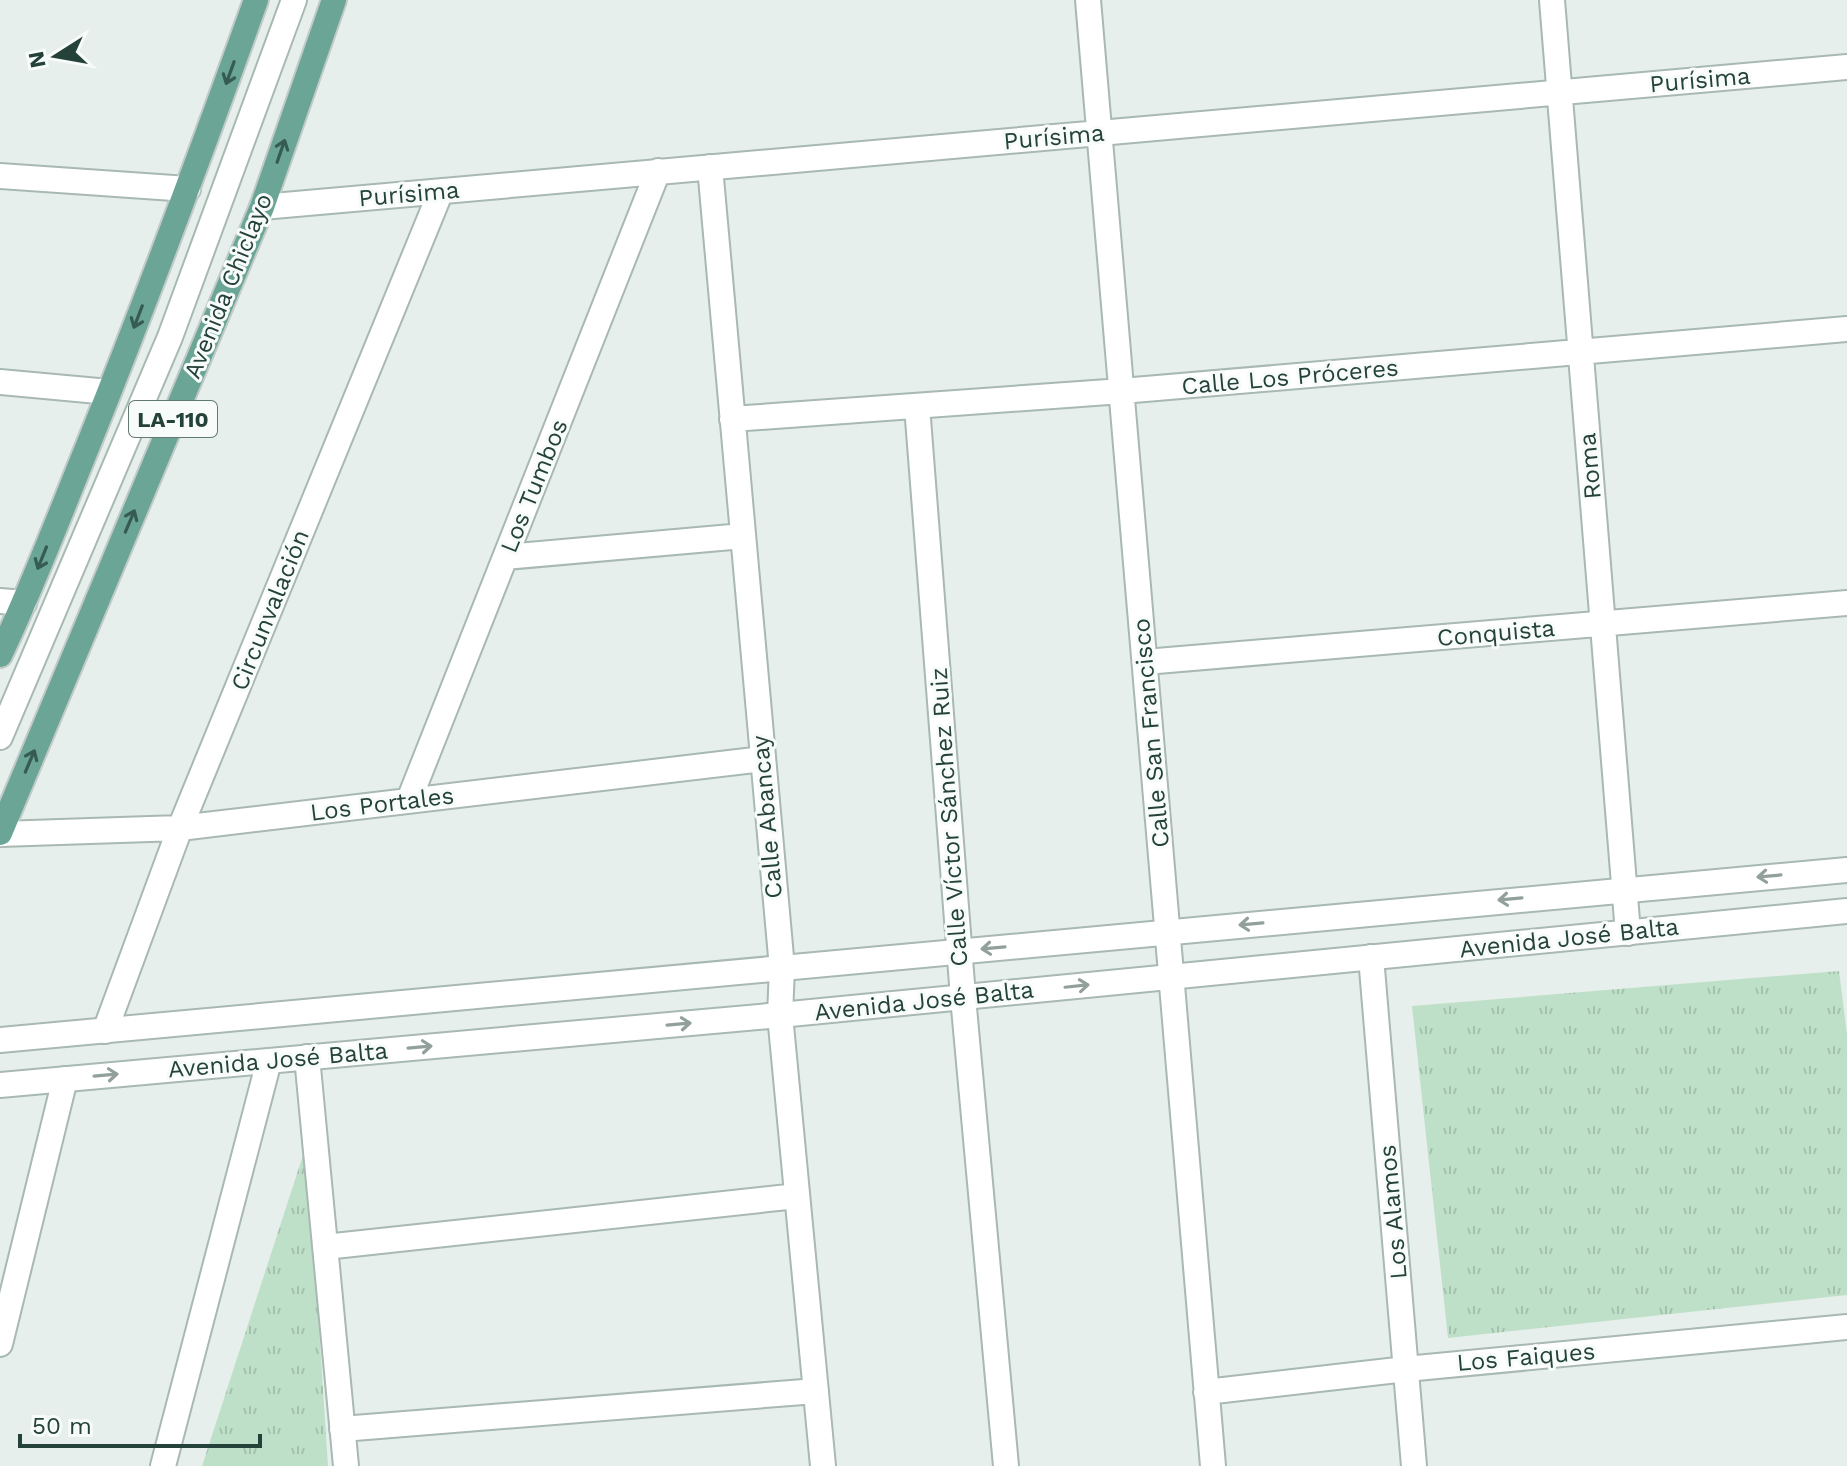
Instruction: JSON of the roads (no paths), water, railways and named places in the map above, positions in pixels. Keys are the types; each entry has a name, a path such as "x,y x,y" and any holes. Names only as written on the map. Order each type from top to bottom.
{"main road":[{"name":"LA-110","path":"0,655 12,602 109,392 188,189 256,0"},
{"name":"Avenida Chiclayo","path":"0,834 262,207 334,0"}],"street":[{"name":"Avenida Chiclayo","path":"0,737 170,337 294,0"},
{"name":"Calle San Francisco","path":"1088,0 1213,1466"},
{"name":"Roma","path":"1552,0 1628,933"},
{"name":"Purísima","path":"262,207 1847,67"},
{"name":"Calle Abancay","path":"710,167 782,968 780,1015 823,1466"},
{"name":"Los Tumbos","path":"409,800 658,171"},
{"path":"0,176 188,189"},
{"name":"Circunvalación","path":"105,1031 180,828 441,191"},
{"name":"Calle Los Próceres","path":"732,419 1122,391 1847,329"},
{"path":"0,382 109,392"},
{"name":"Calle Víctor Sánchez Ruiz","path":"917,406 959,951 1006,1466"},
{"path":"506,557 743,536"},
{"name":"Conquista","path":"1145,662 1847,603"},
{"name":"Los Portales","path":"0,834 180,828 763,759"},
{"name":"Avenida José Balta","path":"0,1040 1847,870"},
{"name":"Avenida José Balta","path":"0,1085 780,1015 1847,911"},
{"name":"Los Alamos","path":"1371,957 1414,1466"},
{"path":"307,1057 346,1466"},
{"path":"163,1466 269,1061"},
{"path":"0,1344 65,1079"},
{"path":"325,1247 797,1196"},
{"name":"Los Faiques","path":"1206,1392 1406,1369 1847,1327"},
{"path":"342,1429 816,1391"}]}
